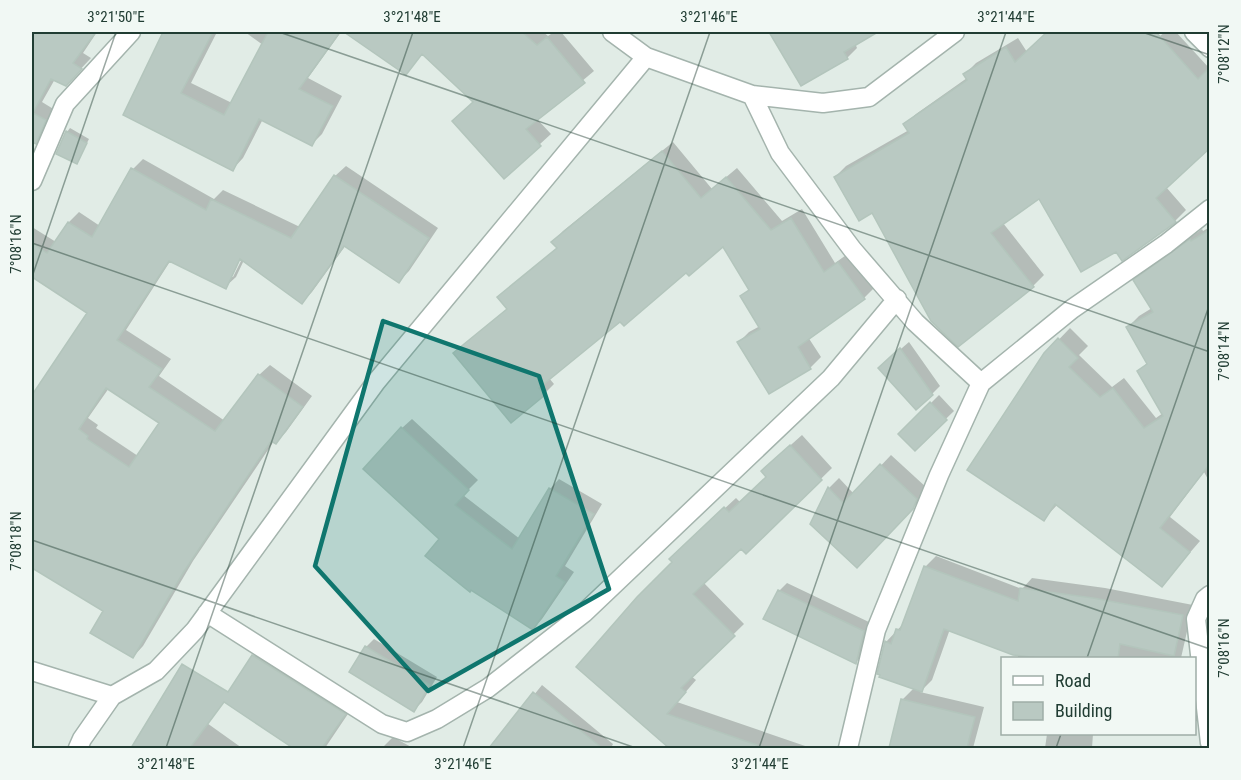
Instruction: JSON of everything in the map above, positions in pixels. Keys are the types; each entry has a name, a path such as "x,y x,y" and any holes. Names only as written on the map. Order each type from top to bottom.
{"street":[{"path":"32,181 65,105 131,32"},
{"path":"612,32 646,57 752,94 822,103 869,98 955,32"},
{"path":"1194,32 1209,48"},
{"path":"78,748 112,696 156,670 195,630 376,382 646,57"},
{"path":"752,94 780,153 852,249 915,322 981,383"},
{"path":"848,748 876,630 939,475 981,383 1072,309 1166,244 1209,209"},
{"path":"207,613 382,724 407,732 438,719 488,688 584,613 831,378 897,299"},
{"path":"1209,595 1196,619 1209,743"},
{"path":"32,671 112,696"}],"highlighted area":[{"path":"383,321 539,376 609,589 428,691 315,566"}],"building":[{"path":"32,32 96,32 73,63 82,69 66,86 51,79 33,113 46,120 36,144 32,142"},
{"path":"163,32 213,32 181,93 224,115 268,32 340,32 299,89 333,106 312,146 259,119 233,171 123,115"},
{"path":"344,32 522,32 537,45 547,37 585,83 526,129 541,146 504,179 452,121 473,102 422,54 406,75"},
{"path":"769,32 878,32 844,52 848,59 801,86"},
{"path":"1047,32 1156,32 1198,79 1209,68 1209,149 1156,198 1176,222 1122,261 1116,252 1081,272 1039,199 991,233 1034,287 958,347 931,321 872,213 859,221 834,177 909,133 903,124 967,80 963,74 1006,47 1015,62"},
{"path":"66,131 87,143 77,164 56,154"},
{"path":"662,151 701,198 726,177 771,230 791,218 824,272 838,262 865,299 798,347 811,369 769,394 737,342 760,329 740,296 749,290 723,247 689,276 686,273 624,326 620,322 539,388 545,395 511,423 453,353 507,309 497,297 557,248 551,242"},
{"path":"131,168 206,210 211,199 291,238 334,175 429,238 399,283 344,246 302,304 240,259 226,289 169,261 117,340 162,369 149,387 215,431 258,374 303,407 276,444 271,441 183,573 133,658 90,633 103,611 32,568 32,395 87,313 32,277 32,243 47,253 68,222 92,237","holes":["106,388 159,423 129,467 87,439 88,436 79,429"]},
{"path":"1209,230 1209,465 1160,528 1190,552 1162,587 1055,504 1044,521 967,470 1044,353 1058,338 1078,358 1069,367 1100,397 1113,388 1144,428 1163,416 1137,371 1147,364 1126,327 1153,312 1133,280 1190,239 1191,241"},
{"path":"900,348 933,395 916,410 878,368"},
{"path":"930,402 947,420 915,451 898,434"},
{"path":"401,427 469,490 455,505 512,549 549,488 594,514 556,576 565,582 533,630 471,590 470,592 425,556 439,539 363,469"},
{"path":"790,445 822,480 746,554 741,549 693,594 735,636 681,688 686,692 667,714 757,745 756,748 669,748 576,667 637,597 672,562 669,559 724,507 729,512 766,477 761,471"},
{"path":"880,464 917,499 913,509 857,568 810,524 828,487 843,503"},
{"path":"924,566 1018,601 1020,588 1093,598 1183,615 1174,656 1120,644 1118,657 1013,655 944,629 922,692 879,677 880,675 877,674 885,641 891,644 896,629 900,630"},
{"path":"778,590 864,631 856,664 763,619"},
{"path":"365,646 430,685 414,712 349,672"},
{"path":"252,655 346,714 322,748 293,748 224,702 190,748 131,748 182,664 228,692"},
{"path":"533,692 602,748 489,748"},
{"path":"901,699 975,717 967,748 889,748"}]}
